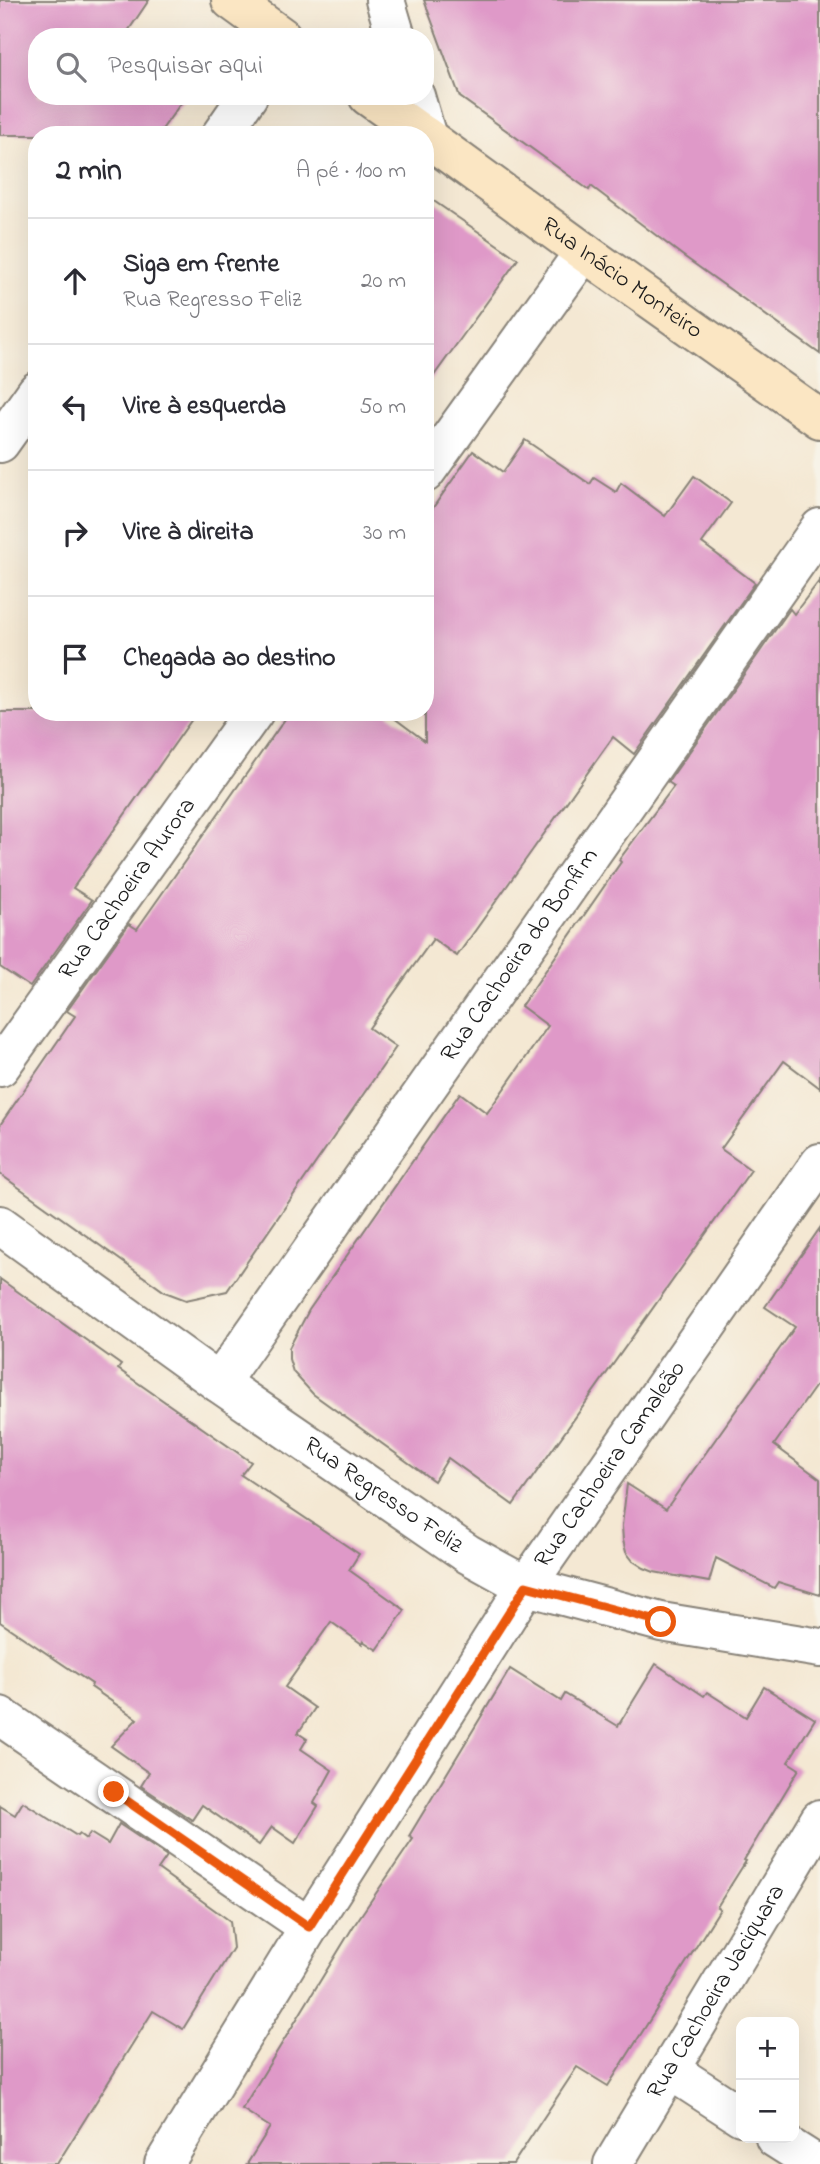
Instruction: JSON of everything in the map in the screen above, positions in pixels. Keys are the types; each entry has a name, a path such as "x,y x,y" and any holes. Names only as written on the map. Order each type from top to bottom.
{"street":[{"path":"231,0 270,28"},
{"path":"385,0 393,28"},
{"path":"227,126 242,105"},
{"name":"Rua Inácio Monteiro","path":"381,105 411,126"},
{"path":"417,105 422,126"},
{"name":"Rua Inácio Monteiro","path":"434,143 820,419"},
{"path":"434,460 584,252"},
{"path":"0,443 28,404"},
{"name":"Rua Cachoeira do Bonfim","path":"219,1383 820,528"},
{"name":"Rua Cachoeira Aurora","path":"0,1067 248,721"},
{"name":"Rua Cachoeira Camaleão","path":"164,2164 309,1927 526,1586 820,1163"},
{"name":"Rua Regresso Feliz","path":"0,1225 219,1383 468,1554 526,1586 661,1622 820,1648"},
{"path":"1,1718 309,1927"},
{"name":"Rua Cachoeira Jaciquara","path":"613,2164 820,1819"},
{"path":"670,2070 736,2113"},
{"path":"783,2143 816,2164"}],"building":[{"path":"0,0 149,0 130,28 28,28 28,105 180,105 164,126 28,126 28,135 0,135"},
{"path":"424,0 820,0 820,354 591,186 589,190 460,97"},
{"path":"434,201 518,259 434,376"},
{"path":"525,440 590,484 594,478 616,492 621,483 665,516 694,476 731,503 702,543 755,583 634,754 613,737 457,956 433,939 369,1028 396,1047 227,1291 186,1300 165,1292 0,1174 0,1125 75,1016 67,1011 129,924 137,929 284,721 398,721 425,741 425,721 434,721 434,506 473,451 503,472"},
{"path":"820,580 820,1088 784,1061 721,1149 751,1170 513,1505 448,1458 434,1481 313,1394 293,1372 289,1348 309,1310 460,1093 487,1113 548,1026 521,1006 621,862 619,860 674,786 668,782 790,609 794,614"},
{"path":"0,712 28,712 28,721 191,721 73,888 92,900 30,987 0,967"},
{"path":"820,1228 820,1380 774,1445 820,1479 820,1595 778,1582 774,1588 716,1558 709,1582 644,1568 626,1552 623,1540 627,1484 666,1509 795,1327 765,1307"},
{"path":"0,1279 121,1365 118,1369 251,1462 241,1475 359,1554 349,1570 405,1610 377,1650 363,1641 362,1644 331,1622 285,1687 315,1708 298,1733 307,1739 301,1749 332,1770 314,1803 318,1806 295,1843 272,1827 259,1845 202,1805 192,1820 141,1786 149,1773 111,1746 137,1719 91,1687 92,1684 0,1622"},
{"path":"656,1664 704,1696 707,1692 746,1717 764,1687 815,1719 788,1762 799,1769 717,1907 720,1909 608,2086 577,2067 513,2164 247,2164 270,2127 242,2109 353,1927 413,1839 409,1836 510,1669 561,1701 565,1694 618,1726"},
{"path":"23,1802 86,1839 90,1833 108,1844 119,1824 167,1856 158,1869 230,1921 233,1948 183,2029 153,2011 57,2164 0,2164 0,1806 15,1815"}],"route":[{"path":"114,1792 309,1927 526,1586 661,1622"}]}
